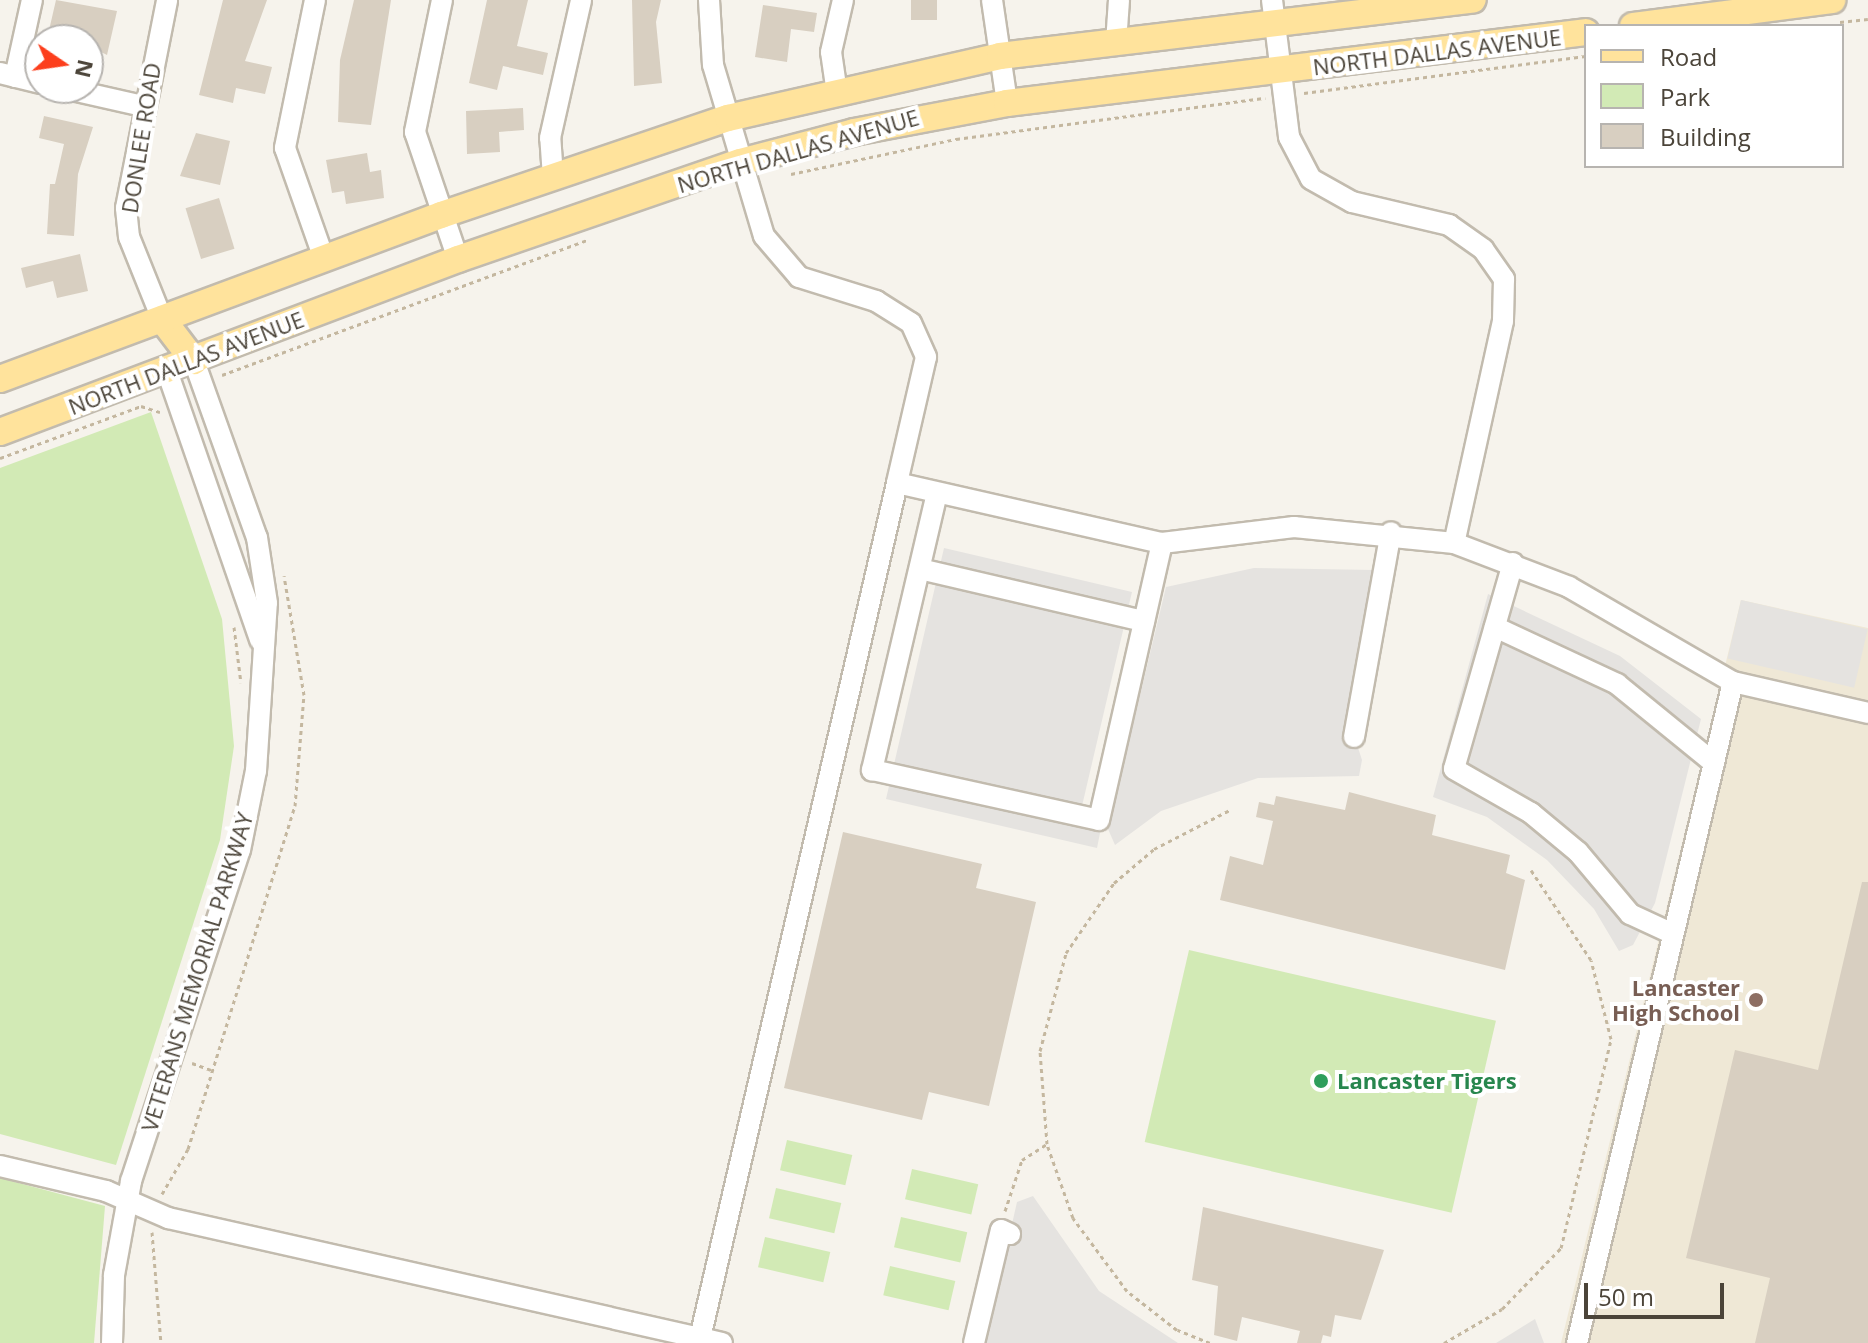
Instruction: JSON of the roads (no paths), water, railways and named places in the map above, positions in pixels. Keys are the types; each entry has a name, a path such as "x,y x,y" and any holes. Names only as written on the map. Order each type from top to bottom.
{"main road":[{"name":"NORTH DALLAS AVENUE","path":"0,379 441,215 728,118 1000,56 1116,43 1274,13 1473,0"},
{"path":"1648,24 1832,0"},
{"name":"NORTH DALLAS AVENUE","path":"0,432 458,259 919,116 1007,103 1283,84 1584,32"},
{"path":"162,319 194,361"},
{"path":"162,319 167,371"}],"street":[{"path":"7,75 32,0"},
{"name":"DONLEE ROAD","path":"162,319 138,263 126,208 143,106 167,0"},
{"path":"315,0 285,148 324,259"},
{"path":"442,0 415,132 458,259"},
{"path":"553,177 550,138 581,0"},
{"path":"700,1338 926,357 911,323 876,301 828,290 783,264 764,236 713,65 709,0"},
{"path":"837,93 831,52 843,0"},
{"path":"992,0 1007,103"},
{"path":"1116,43 1119,0"},
{"path":"1274,13 1289,137 1311,179 1352,202 1449,225 1483,249 1504,279 1503,321 1454,543"},
{"path":"104,97 143,106"},
{"name":"VETERANS MEMORIAL PARKWAY","path":"112,1343 126,1202 240,850 256,771 267,603 257,538 194,361"},
{"name":"VETERANS MEMORIAL PARKWAY","path":"167,371 262,644"},
{"path":"897,483 1162,543 1294,527 1391,532 1454,543 1513,563 1569,587 1733,682 1868,713"},
{"path":"937,493 872,770 1106,815 1162,543"},
{"path":"1354,737 1391,532"},
{"path":"1513,563 1454,769 1531,813 1578,852 1636,920 1673,934"},
{"path":"920,569 1144,621"},
{"path":"1495,627 1617,684 1714,763"},
{"path":"1577,1343 1733,682"},
{"path":"0,1166 126,1202 168,1218 722,1343"},
{"path":"974,1343 991,1294 1005,1232"}],"place":[{"name":"Lancaster High School","path":"1756,1000"},
{"name":"Lancaster Tigers","path":"1321,1081"}]}
